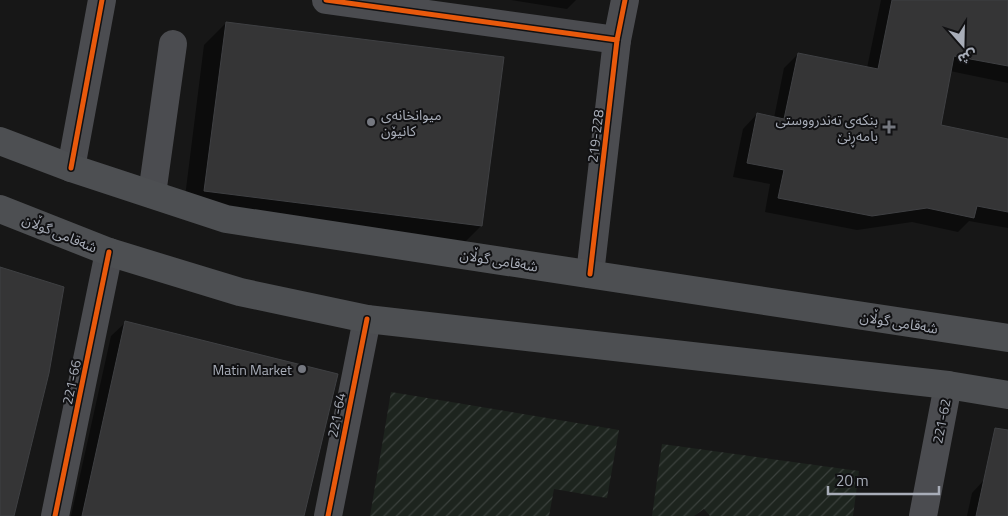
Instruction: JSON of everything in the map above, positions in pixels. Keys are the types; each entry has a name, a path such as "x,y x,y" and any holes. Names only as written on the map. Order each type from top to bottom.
{"main road":[{"name":"شەقامی گوڵان","path":"0,141 71,168 226,219 1008,338"},
{"name":"شەقامی گوڵان","path":"0,209 109,252 240,292 367,319 948,385 1008,395"}],"street":[{"path":"71,168 102,0"},
{"path":"326,0 618,40"},
{"name":"219-228","path":"590,274 618,40 625,0"},
{"path":"152,194 173,44"},
{"name":"221-66","path":"55,516 109,252"},
{"name":"221-64","path":"328,516 367,319"},
{"name":"221-62","path":"923,516 948,385"}],"shaded area":[{"path":"391,392 619,430 607,498 554,489 549,516 370,516"},
{"path":"662,444 859,471 853,516 710,516 704,509 694,516 652,516"}],"building":[{"path":"892,0 1008,0 1008,66 954,56 941,125 1008,139 1008,212 977,206 974,218 927,208 872,216 778,198 784,170 747,163 757,113 784,119 798,53 878,69"},
{"path":"226,22 504,57 482,226 204,191"},
{"path":"0,267 64,287 49,373 14,516 0,516"},
{"path":"125,321 338,374 304,516 82,516"},
{"path":"995,428 1008,430 1008,516 976,516"}],"cycle path":[{"path":"71,168 102,0"},
{"path":"326,0 617,40"},
{"path":"590,274 617,40 625,0"},
{"path":"55,516 109,252"},
{"path":"328,516 367,319"}],"place":[{"name":"میوانخانەی کانیۆن","path":"371,122"},
{"name":"بنکەی تەندرووستی بامەڕنێ","path":"889,127"},
{"name":"Matin Market","path":"302,369"}]}
